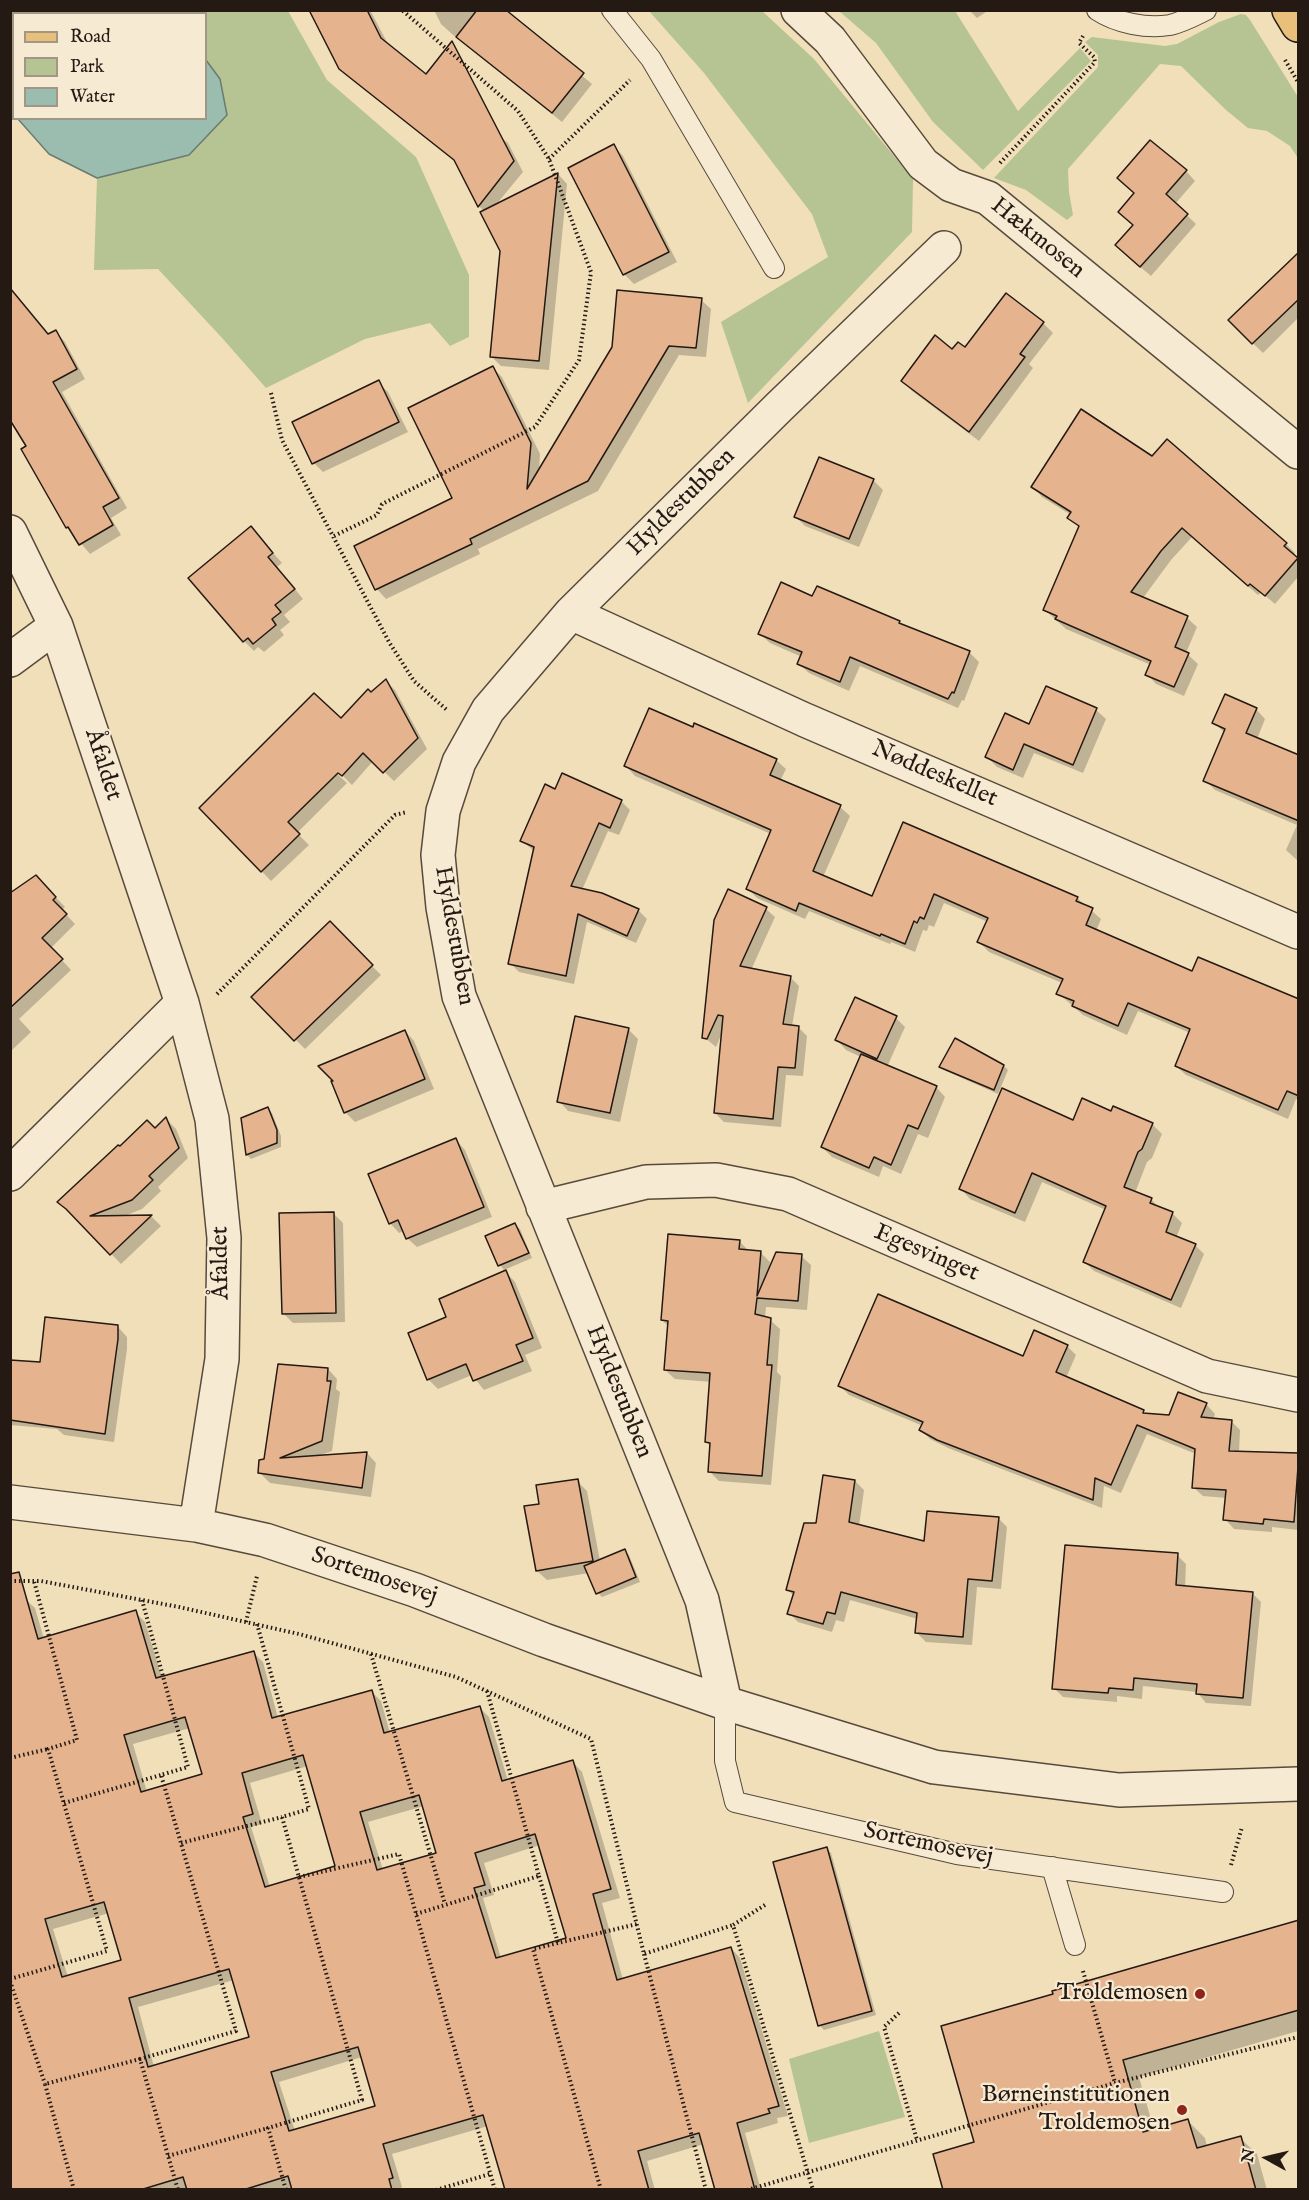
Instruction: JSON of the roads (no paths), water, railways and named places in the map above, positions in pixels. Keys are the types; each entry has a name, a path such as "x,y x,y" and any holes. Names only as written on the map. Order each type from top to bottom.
{"street":[{"name":"Hækmosen","path":"798,10 830,40 923,164 951,185 988,198 1299,452"},
{"name":"Hyldestubben","path":"725,1703 702,1600 459,996 443,907 438,855 443,812 459,762 488,710 571,613 944,248"},
{"name":"Åfaldet","path":"10,532 56,626 184,1014 212,1119 224,1238 222,1359 196,1525"},
{"name":"Nøddeskellet","path":"571,613 805,720 1299,932"},
{"path":"10,660 56,626"},
{"path":"10,1174 184,1014"},
{"name":"Egesvinget","path":"543,1207 646,1182 716,1180 788,1194 1207,1376 1299,1395"},
{"name":"Sortemosevej","path":"10,1502 196,1525 265,1540 415,1590 544,1640 725,1703 934,1767 1119,1790 1299,1784"}],"lane":[{"path":"612,10 651,59 774,268"},
{"path":"1097,10 1108,18 1121,22 1154,26 1180,22 1206,10"},
{"name":"Sortemosevej","path":"725,1703 727,1742 725,1761 735,1802 957,1854 1223,1892"},
{"path":"1052,1868 1075,1945"}],"water":[{"path":"166,10 168,12 12,12 12,112 11,11"},
{"path":"207,61 220,79 227,115 189,155 97,178 49,154 19,120 207,120"}],"place":[{"name":"Troldemosen","path":"1200,1994"},
{"name":"Børneinstitutionen Troldemosen","path":"1182,2110"}]}
